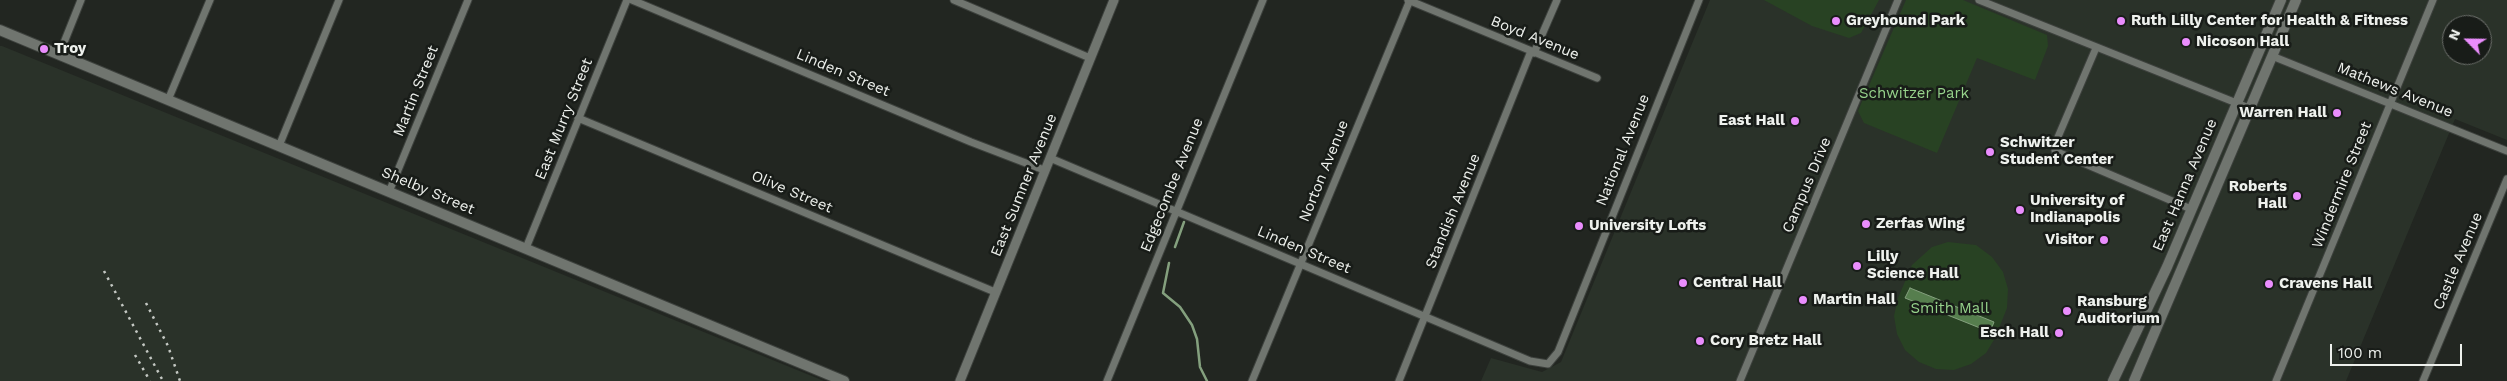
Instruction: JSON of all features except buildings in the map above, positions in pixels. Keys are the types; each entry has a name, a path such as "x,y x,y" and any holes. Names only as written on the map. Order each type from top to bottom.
{"main road":[{"name":"East Hanna Avenue","path":"2113,381 2191,209 2281,0"},
{"name":"East Hanna Avenue","path":"2134,381 2296,0"},
{"name":"Shelby Street","path":"0,30 844,381"}],"street":[{"path":"59,55 81,0"},
{"path":"168,100 210,0"},
{"path":"279,146 339,0"},
{"name":"Martin Street","path":"390,192 468,0"},
{"name":"East Murry Street","path":"526,248 627,0"},
{"name":"Linden Street","path":"632,0 1044,170"},
{"path":"954,0 1090,58"},
{"name":"East Sumner Avenue","path":"960,381 1114,0"},
{"name":"Edgecombe Avenue","path":"1107,381 1263,0"},
{"name":"Boyd Avenue","path":"1409,0 1597,78"},
{"name":"Norton Avenue","path":"1252,381 1409,0"},
{"name":"Standish Avenue","path":"1399,381 1533,52 1557,0"},
{"name":"National Avenue","path":"1548,364 1558,352 1699,0"},
{"name":"Campus Drive","path":"1740,381 1898,0"},
{"path":"1979,0 2250,108"},
{"name":"Windermire Street","path":"2276,381 2434,0"},
{"path":"2096,48 2055,144 2055,151 2191,209"},
{"name":"Mathews Avenue","path":"2272,56 2507,151"},
{"name":"Olive Street","path":"578,118 995,292"},
{"name":"Linden Street","path":"1050,158 1530,361 1548,364"},
{"name":"Castle Avenue","path":"2423,381 2507,179"}],"shaded area":[{"name":"University of Indianapolis","path":"1710,0 2507,0 2507,140 2455,119 2346,381 1481,381 1491,358 1542,372 1561,362"},
{"path":"0,46 2,46 824,381 0,381"},
{"path":"1910,288 1994,322 1990,332 1905,298"}],"green space":[{"name":"Greyhound Park","path":"1764,0 1879,0 1861,33 1849,38 1812,26"},
{"name":"Schwitzer Park","path":"1906,0 1963,0 2047,35 2048,46 2035,80 1977,58 1937,153 1864,123 1858,111"},
{"name":"Smith Mall","path":"1948,242 1976,245 1992,257 2003,272 2008,289 2007,308 1995,338 1986,353 1971,364 1954,370 1936,369 1919,362 1905,350 1897,334 1894,316 1898,298 1912,265 1932,247"}],"waterway":[{"path":"1175,247 1184,222"},
{"path":"1169,263 1163,293 1180,307 1192,325 1197,339 1200,367 1207,381"}],"railway":[{"path":"104,271 163,381"},
{"path":"146,303 168,346 180,381"},
{"path":"135,355 150,381"}],"place":[{"name":"Greyhound Park","path":"1836,21"},
{"name":"Ruth Lilly Center for Health & Fitness","path":"2121,21"},
{"name":"Nicoson Hall","path":"2186,42"},
{"name":"Troy","path":"44,49"},
{"name":"Warren Hall","path":"2337,113"},
{"name":"East Hall","path":"1795,121"},
{"name":"Schwitzer Student Center","path":"1990,152"},
{"name":"Roberts Hall","path":"2297,196"},
{"name":"University of Indianapolis","path":"2020,210"},
{"name":"Zerfas Wing","path":"1866,224"},
{"name":"University Lofts","path":"1579,226"},
{"name":"Visitor","path":"2104,240"},
{"name":"Lilly Science Hall","path":"1857,266"},
{"name":"Central Hall","path":"1683,283"},
{"name":"Cravens Hall","path":"2269,284"},
{"name":"Martin Hall","path":"1803,300"},
{"name":"Ransburg Auditorium","path":"2067,311"},
{"name":"Esch Hall","path":"2059,333"},
{"name":"Cory Bretz Hall","path":"1700,341"}]}
